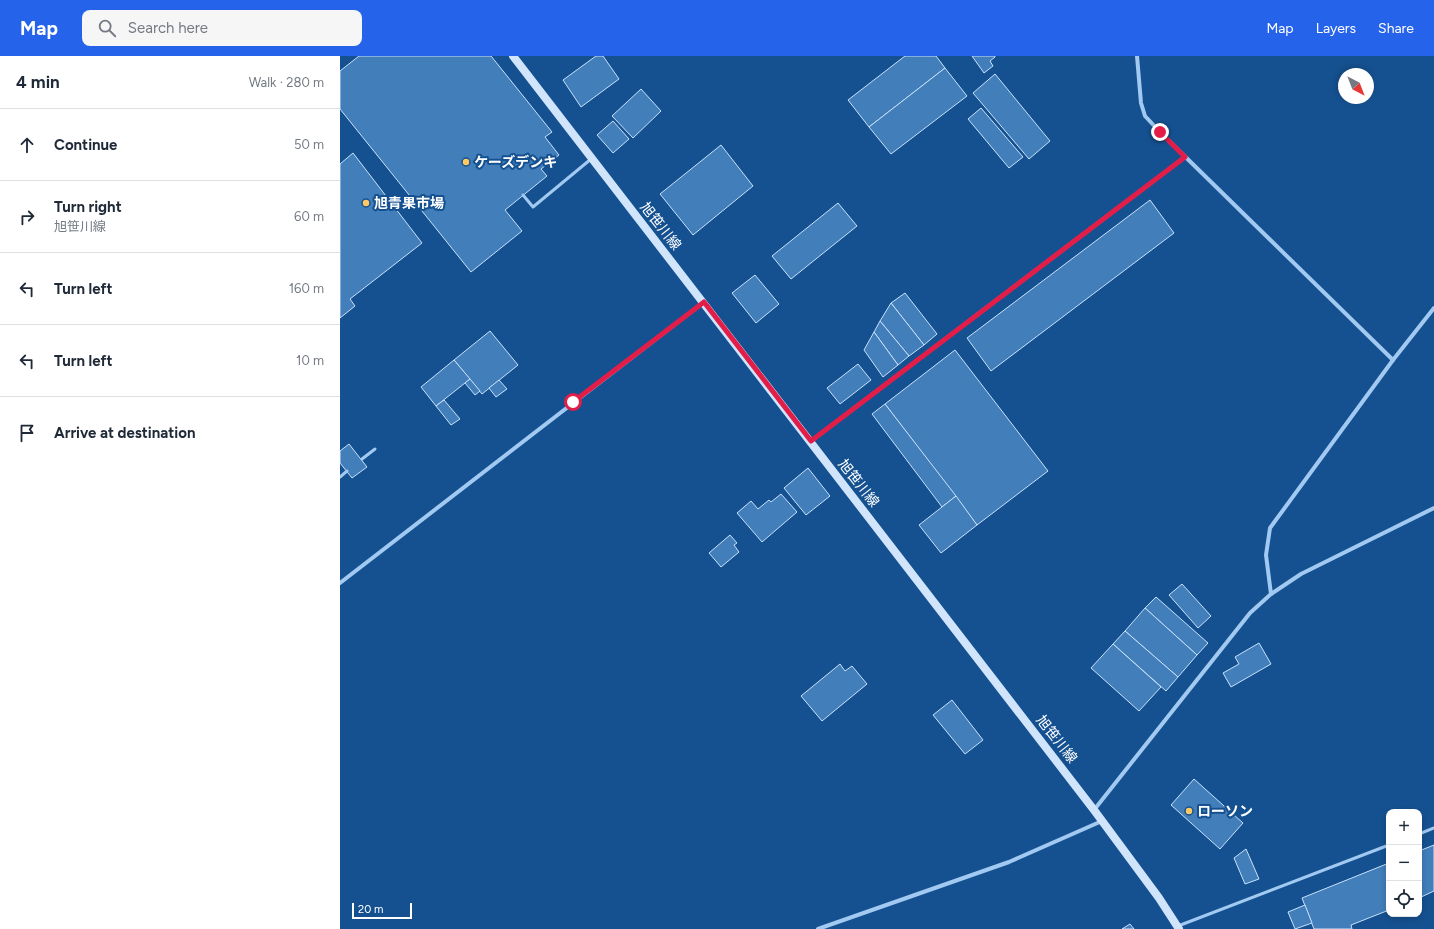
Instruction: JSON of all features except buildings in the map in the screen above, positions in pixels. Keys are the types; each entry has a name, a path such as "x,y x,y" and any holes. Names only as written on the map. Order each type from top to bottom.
{"main road":[{"name":"旭笹川線","path":"513,56 1103,821 1159,898 1178,928"}],"street":[{"path":"1137,56 1141,104 1145,116 1393,360"},
{"path":"811,441 1185,157"},
{"path":"340,583 704,302"},
{"path":"1270,594 1266,555 1270,528 1393,360 1434,308"},
{"path":"1094,810 1250,613 1270,594 1301,574 1434,508"},
{"path":"818,929 1009,862 1103,821"}],"lane":[{"path":"523,196 533,207 592,158"},
{"path":"362,459 375,449"},
{"path":"340,477 347,471"},
{"path":"1422,833 1434,828"},
{"path":"1178,928 1386,846"}],"place":[{"name":"ケーズデンキ","path":"466,162"},
{"name":"旭青果市場","path":"366,203"},
{"name":"ローソン","path":"1189,811"}],"route":[{"path":"573,402 704,302 811,441 1185,157 1160,132"}]}
